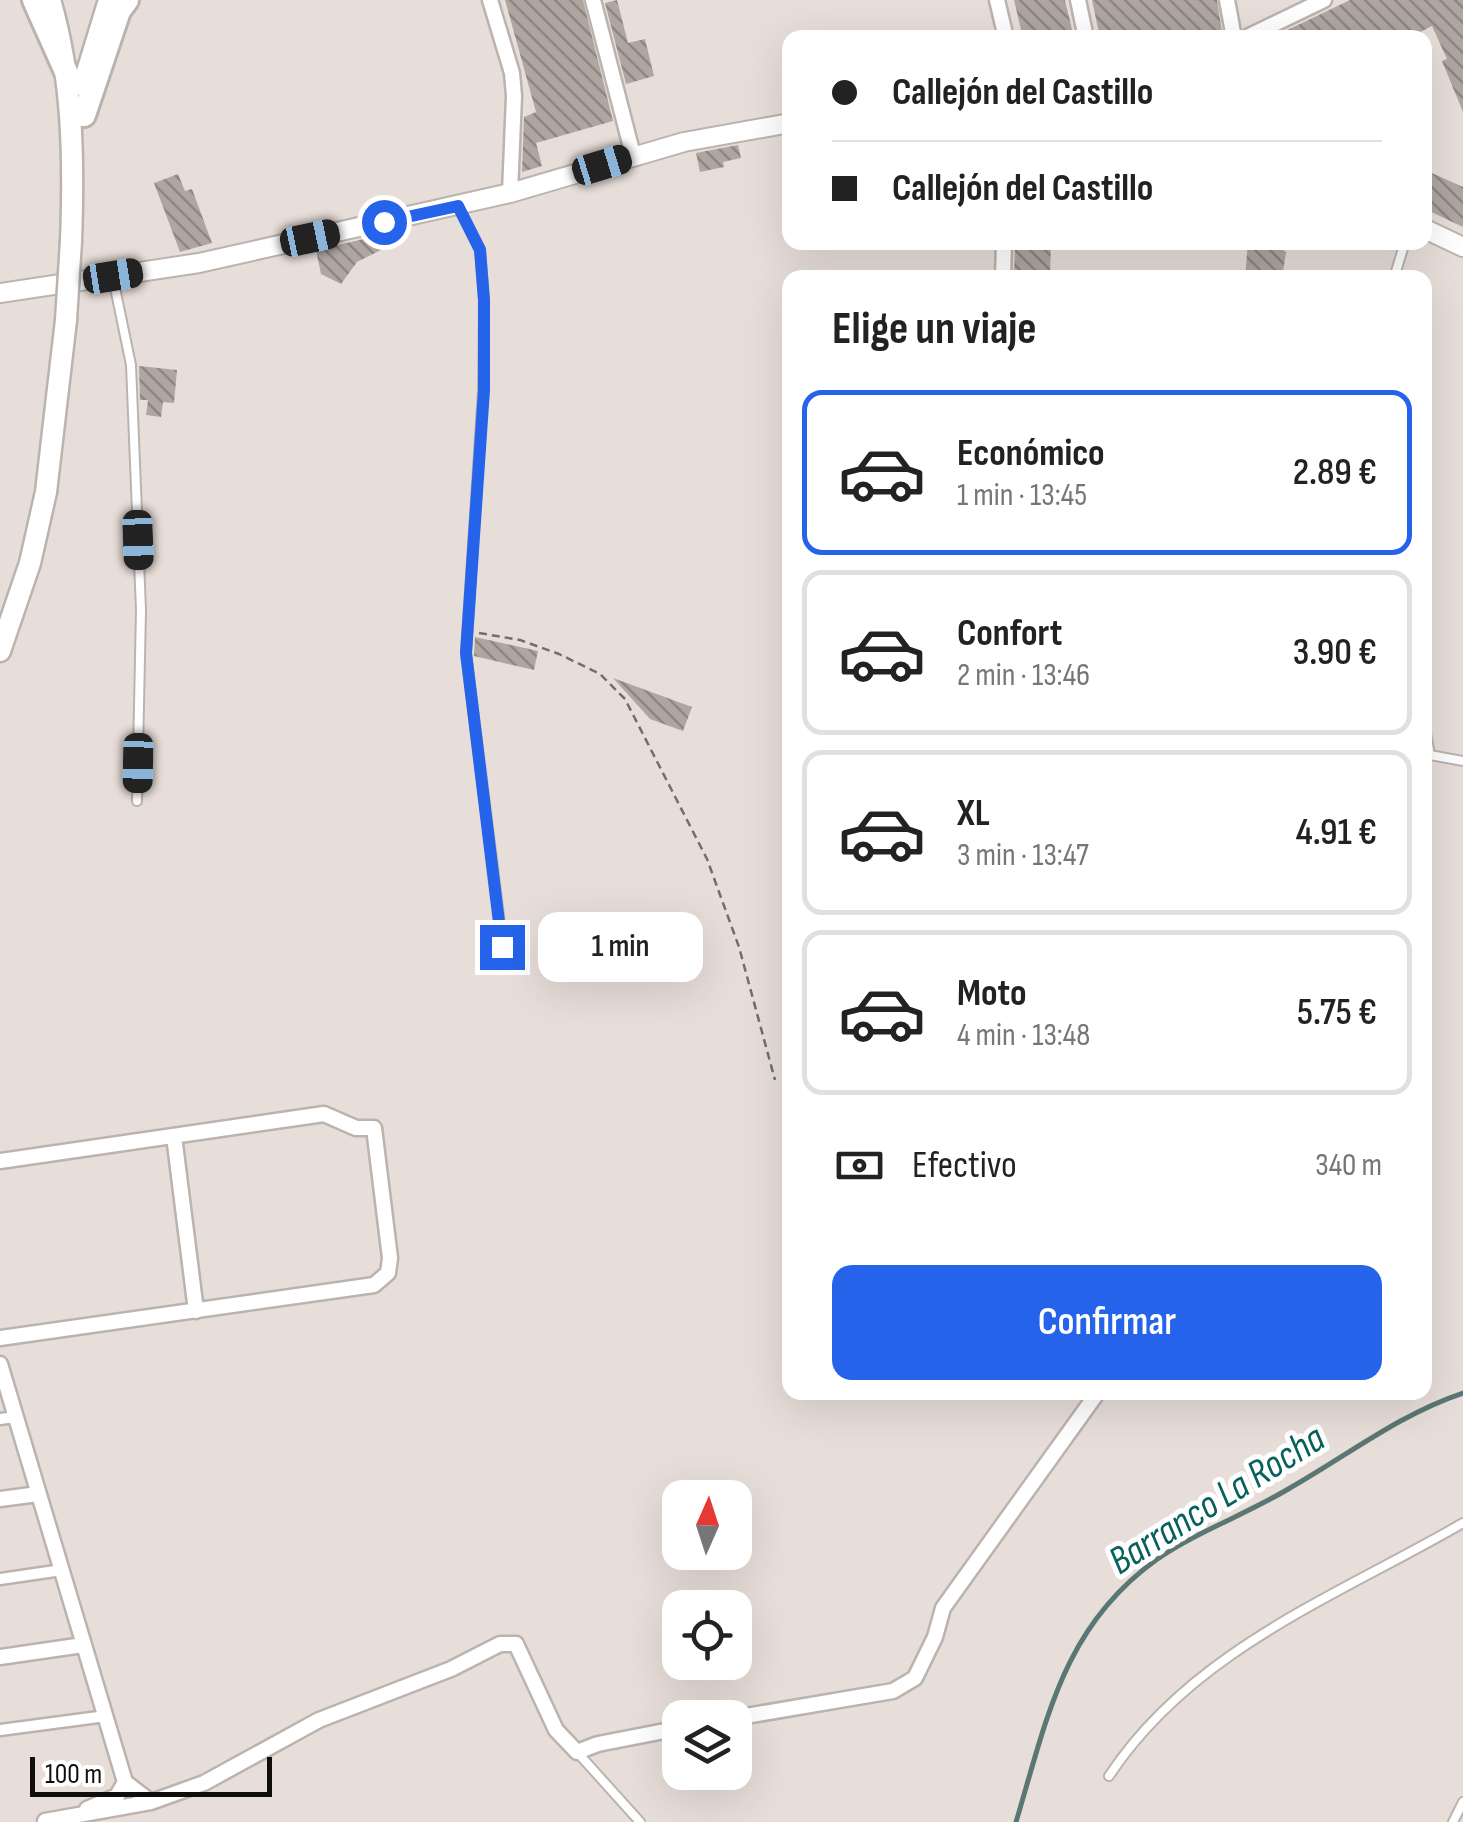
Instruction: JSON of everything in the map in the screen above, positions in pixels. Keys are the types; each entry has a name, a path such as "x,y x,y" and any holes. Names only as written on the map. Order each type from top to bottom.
{"main road":[{"path":"34,0 67,74"},
{"path":"50,0 67,74 74,179"},
{"path":"0,651 30,562 46,492 66,320 74,179 87,72 109,0"},
{"path":"84,115 127,0"}],"street":[{"path":"490,0 512,73 510,194"},
{"path":"593,0 632,155"},
{"path":"997,0 1004,30"},
{"path":"1078,0 1084,30"},
{"path":"1227,0 1233,30"},
{"path":"1262,30 1324,0"},
{"path":"0,293 199,263 510,194 684,142 782,124"},
{"path":"1432,232 1463,247"},
{"path":"0,1160 324,1114 356,1128 374,1128 390,1258 388,1273 374,1285 0,1338"},
{"path":"174,1136 196,1311"},
{"path":"0,1364 8,1418 38,1494 125,1782 151,1802"},
{"path":"752,1715 894,1691 915,1678 943,1608 1092,1400"},
{"path":"0,1500 38,1494"},
{"path":"0,1579 62,1570"},
{"path":"44,1822 151,1802 204,1783 319,1720 451,1669 500,1644 516,1644 556,1730 577,1752 662,1732"},
{"path":"0,1657 82,1645"},
{"path":"0,1730 106,1716"},
{"path":"44,1822 116,1796 125,1782"}],"lane":[{"path":"458,206 480,250 484,300 484,390 466,653 502,947"},
{"path":"113,276 131,365 141,610 137,802"},
{"path":"1432,755 1463,760"},
{"path":"1108,1776 1127,1748 1222,1661 1278,1623 1463,1523"},
{"path":"577,1752 640,1822"},
{"path":"1454,1822 1463,1802"}],"path":[{"path":"468,630 520,640 559,654 600,674 625,699 707,859 739,947 775,1080"}],"building":[{"path":"505,0 583,0 613,121 536,143 542,166 522,172 524,117 536,112"},
{"path":"617,0 628,43 645,39 654,76 626,84 605,3"},
{"path":"1014,0 1065,0 1072,30 1021,30"},
{"path":"1092,0 1217,0 1222,30 1098,30"},
{"path":"1350,0 1463,0 1463,112 1432,26 1424,30 1288,30"},
{"path":"738,145 741,158 723,162 724,167 700,172 696,153"},
{"path":"1432,173 1463,187 1463,227 1432,212"},
{"path":"178,174 185,191 192,189 212,243 180,252 154,183"},
{"path":"377,236 381,250 357,262 341,284 321,274 316,250"},
{"path":"1015,250 1051,250 1050,270 1014,270"},
{"path":"1247,250 1286,252 1283,270 1246,270"},
{"path":"139,366 177,370 174,403 163,402 161,417 146,415 148,400 140,400"},
{"path":"475,637 538,651 534,670 474,656"},
{"path":"613,678 692,707 683,731 650,719"}],"waterway":[{"name":"Barranco La Rocha","path":"1016,1822 1063,1678 1099,1615 1125,1586 1156,1560 1189,1540 1274,1497 1396,1424 1463,1393"}],"route":[{"path":"384,222 458,206 480,250 484,390 466,653 502,947"}]}
